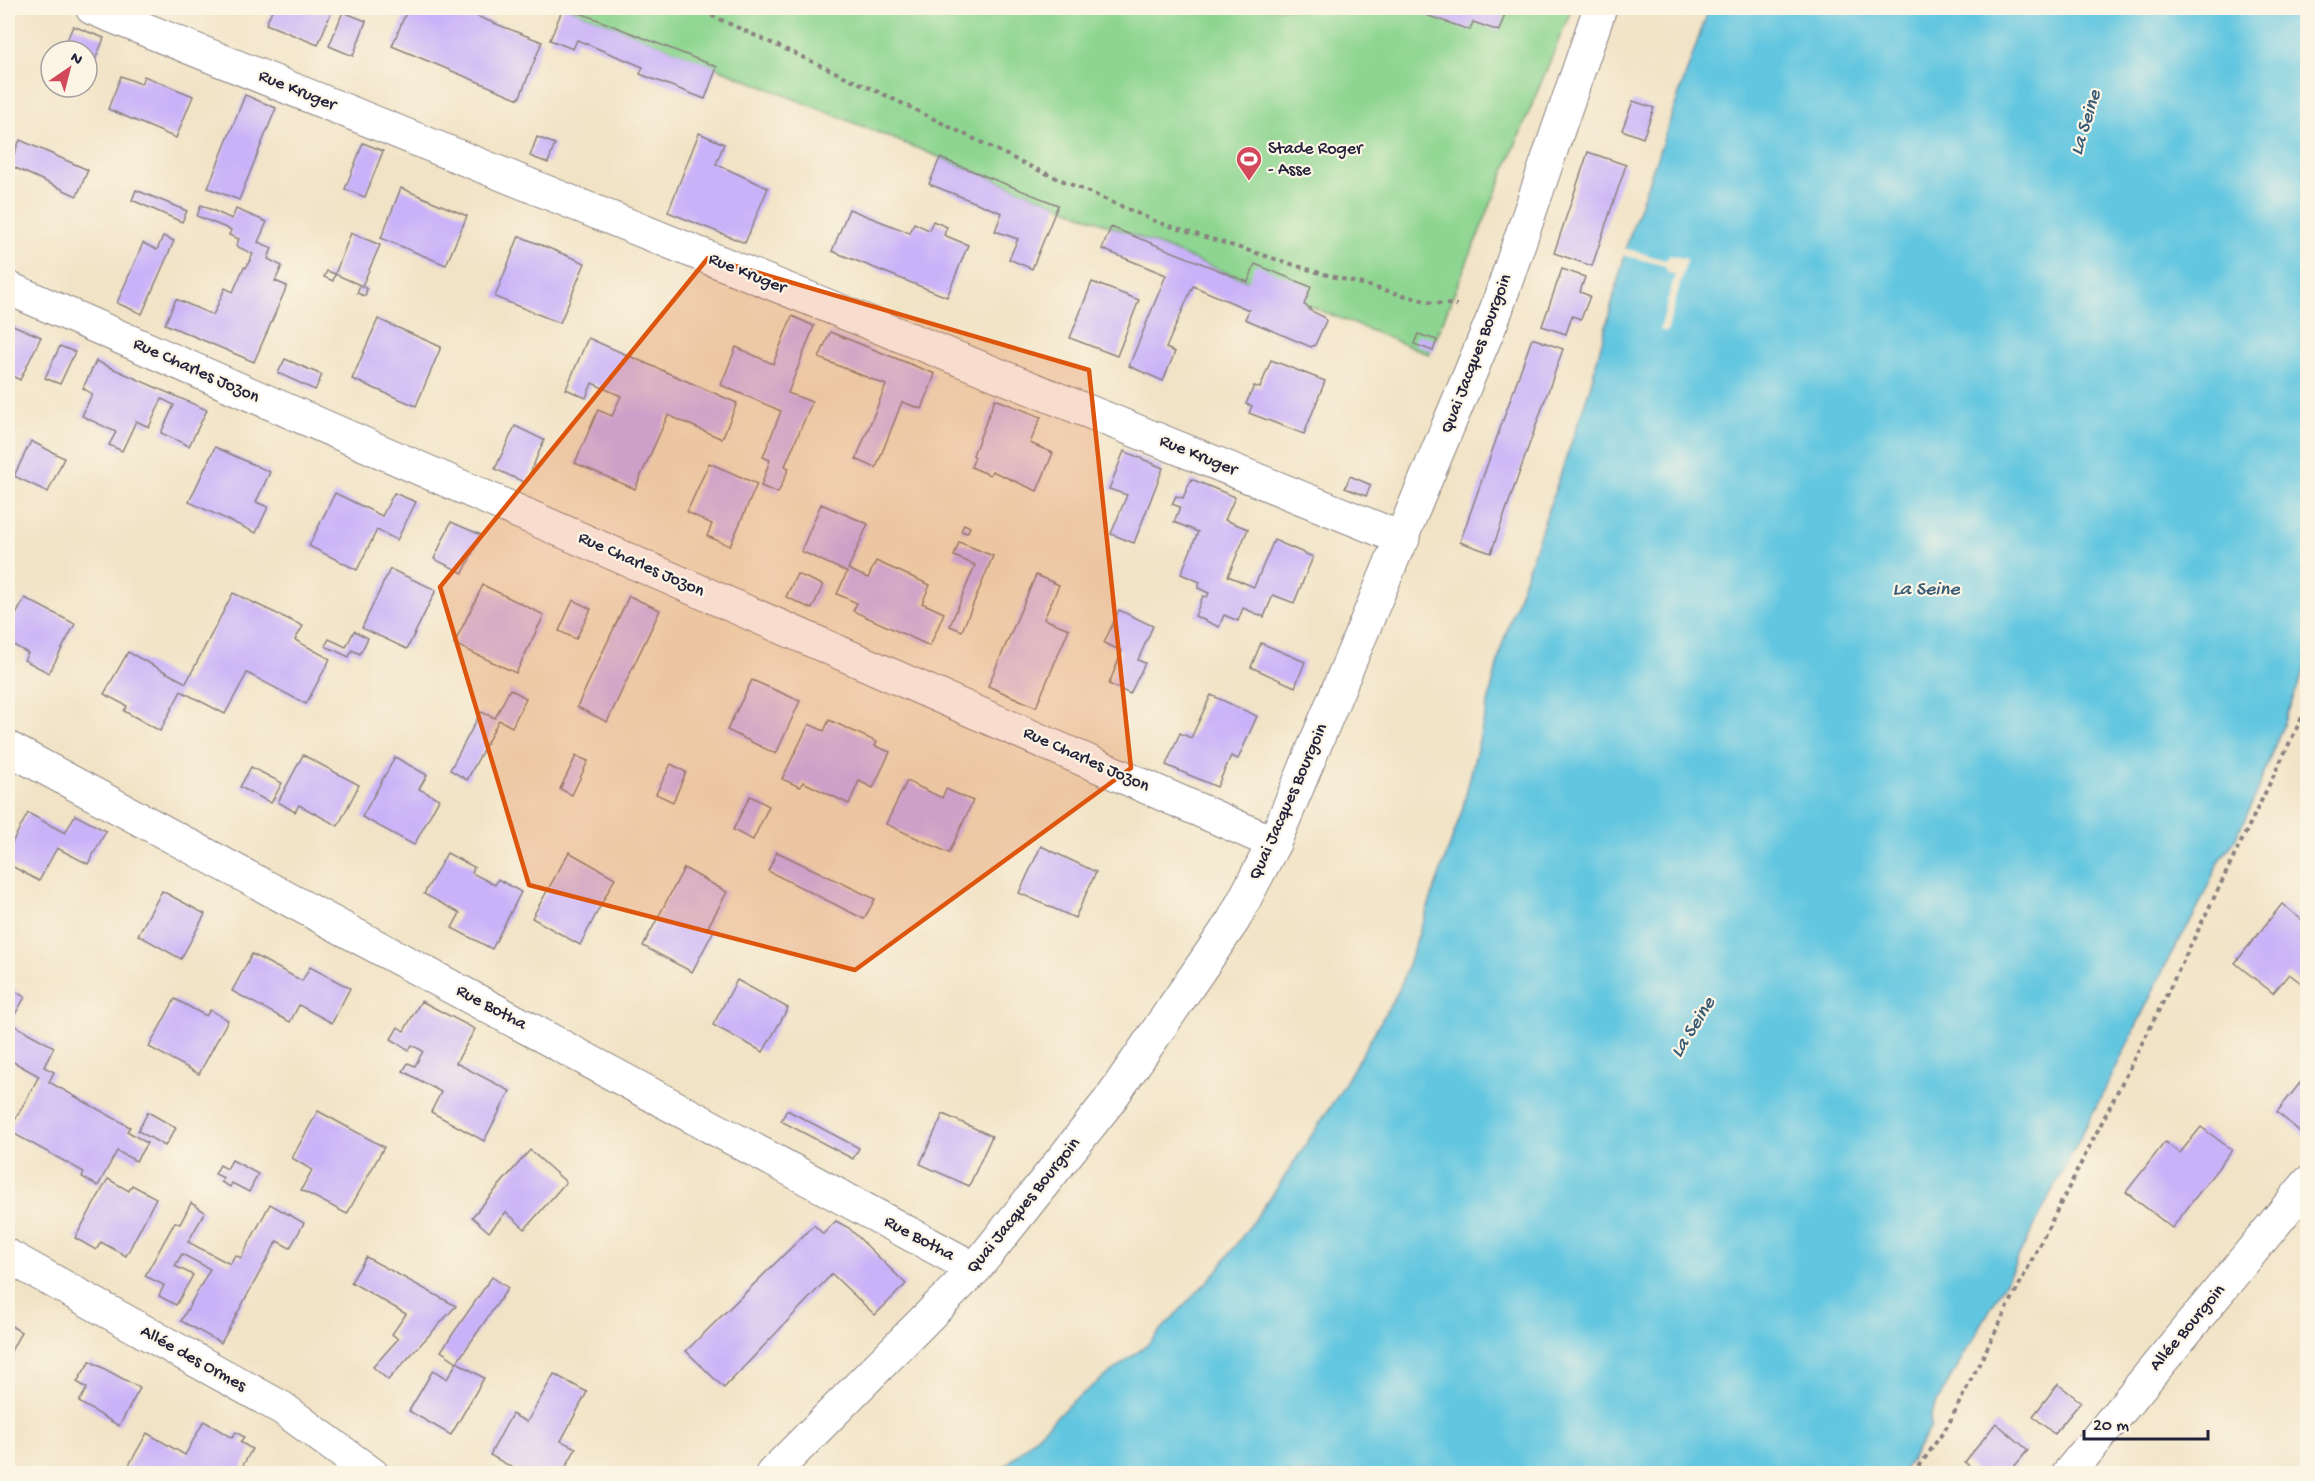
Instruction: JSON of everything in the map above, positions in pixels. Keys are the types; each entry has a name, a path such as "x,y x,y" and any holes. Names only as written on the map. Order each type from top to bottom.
{"street":[{"name":"Rue Kruger","path":"92,8 1403,539"},
{"name":"Quai Jacques Bourgoin","path":"772,1473 975,1269 1109,1101 1233,921 1274,843 1403,539 1494,316 1600,8"},
{"name":"Rue Charles Jozon","path":"8,288 1274,843"},
{"name":"Rue Botha","path":"8,748 975,1269"},
{"name":"Allée Bourgoin","path":"2068,1473 2307,1183"},
{"name":"Allée des Ormes","path":"8,1256 282,1408 372,1473"}],"path":[{"path":"695,8 883,94 1027,165 1157,222 1320,273 1434,303 1467,306"},
{"path":"1914,1473 1953,1414 2166,996 2307,705"}],"highlighted area":[{"path":"708,258 1089,370 1131,768 855,970 529,885 440,587"}],"green space":[{"name":"Stade Roger - Asse","path":"568,8 1572,8 1429,354"}],"water":[{"name":"La Seine","path":"1709,8 2307,8 2307,663 2250,809 2233,843 2220,860 2195,914 2170,956 2114,1072 2005,1283 1930,1415 1931,1427 1902,1473 997,1474 1073,1401 1147,1345 1217,1271 1278,1187 1338,1095 1399,990 1462,811 1502,645 1589,391 1629,238"}],"pier":[{"path":"1624,248 1665,260 1670,255 1687,259 1667,332 1660,330 1675,274 1668,273 1665,266 1622,255"}],"building":[{"path":"273,8 333,8 318,45 266,24"},
{"path":"408,8 456,8 542,42 519,99 392,46"},
{"path":"563,8 717,67 705,99 640,74 643,67 577,40 573,49 550,40"},
{"path":"1409,8 1507,8 1499,31 1473,22 1470,30"},
{"path":"343,12 366,21 353,56 329,46"},
{"path":"73,26 104,38 99,50 99,39 68,39"},
{"path":"121,76 141,84 144,76 193,96 176,138 108,109"},
{"path":"245,95 276,108 239,200 208,188"},
{"path":"1633,101 1654,108 1643,138 1622,130"},
{"path":"699,133 724,144 716,164 768,188 745,243 668,212"},
{"path":"537,137 555,144 548,163 530,156"},
{"path":"20,140 88,170 77,196 9,165"},
{"path":"363,143 383,151 365,197 345,189"},
{"path":"1588,152 1626,165 1592,266 1554,253"},
{"path":"940,158 1058,205 1032,269 1009,259 1018,239 995,231 1002,213 929,184"},
{"path":"401,188 467,216 446,265 381,238"},
{"path":"136,190 187,211 182,222 132,200"},
{"path":"201,205 232,219 236,209 267,222 258,242 272,248 268,259 282,266 275,281 287,286 254,362 165,324 176,299 213,315 225,288 233,292 244,267 246,268 253,254 236,246 239,239 229,235 231,230 197,216"},
{"path":"849,209 910,233 914,223 929,230 933,221 947,227 944,235 968,245 947,297 832,251"},
{"path":"1111,227 1248,282 1255,264 1311,287 1304,305 1324,317 1326,321 1315,345 1311,347 1245,319 1249,310 1193,286 1166,348 1175,352 1163,381 1129,366 1166,275 1102,249"},
{"path":"351,233 380,245 362,286 367,289 365,296 357,293 360,285 335,274"},
{"path":"163,236 174,241 142,314 117,303 143,243 157,250"},
{"path":"519,236 585,263 560,323 495,297"},
{"path":"1562,269 1585,277 1580,292 1590,296 1581,319 1572,316 1566,334 1542,326"},
{"path":"327,271 335,274 333,281 324,277"},
{"path":"1092,282 1139,300 1117,356 1070,338"},
{"path":"792,316 814,326 788,393 812,402 785,466 789,468 778,493 761,486 770,460 763,457 781,411 721,385 736,347 773,364"},
{"path":"378,319 441,347 416,406 352,379"},
{"path":"8,323 41,337 20,380 8,374"},
{"path":"830,332 935,374 922,409 902,402 876,468 856,459 886,385 819,358"},
{"path":"1418,334 1437,340 1433,351 1414,344"},
{"path":"588,338 737,403 722,439 668,415 635,489 575,463 598,410 612,416 621,396 592,383 586,398 566,389"},
{"path":"1532,338 1563,349 1491,553 1460,542"},
{"path":"60,346 75,352 60,384 45,378"},
{"path":"285,359 322,375 315,390 278,373"},
{"path":"1271,360 1325,381 1304,434 1249,413 1252,406 1246,404 1254,386 1260,388"},
{"path":"96,361 207,410 189,446 161,433 174,405 162,399 149,427 136,421 122,451 109,445 116,432 82,416 92,394 83,388"},
{"path":"995,399 1041,417 1030,443 1053,453 1037,491 992,471 990,475 971,467 975,457 973,455"},
{"path":"515,426 544,440 526,483 495,469"},
{"path":"31,441 64,458 48,492 14,476"},
{"path":"8,443 13,445 8,458"},
{"path":"215,447 270,472 256,502 268,507 256,533 189,502"},
{"path":"1124,451 1163,468 1134,543 1111,534 1127,495 1109,489"},
{"path":"709,463 757,484 730,546 707,536 712,524 687,512"},
{"path":"1350,476 1371,485 1366,496 1345,488"},
{"path":"1191,479 1235,497 1225,520 1248,529 1228,576 1254,587 1274,540 1313,557 1294,603 1273,595 1264,617 1243,608 1238,621 1224,615 1219,627 1195,616 1203,596 1207,597 1209,593 1198,588 1200,582 1181,574 1198,532 1174,522 1180,507 1172,504 1176,496 1183,498"},
{"path":"335,493 382,516 394,493 416,502 397,540 377,530 357,570 309,546"},
{"path":"821,504 868,524 848,569 868,578 876,561 930,585 922,603 944,613 930,646 853,611 857,603 837,594 847,572 801,551"},
{"path":"451,522 481,535 463,573 434,559"},
{"path":"964,524 970,527 967,533 961,531"},
{"path":"959,542 993,556 962,631 950,626 975,565 954,556"},
{"path":"390,569 436,590 407,649 362,628"},
{"path":"797,574 823,585 812,609 786,597"},
{"path":"1036,575 1059,585 1044,619 1069,629 1036,707 988,686"},
{"path":"483,585 544,615 516,673 454,644"},
{"path":"233,593 303,626 295,640 330,659 306,704 247,673 225,714 181,691 160,731 124,711 127,706 104,694 128,652 186,683"},
{"path":"629,596 660,610 607,722 577,707"},
{"path":"25,598 75,624 49,673 24,660 28,653 8,642 8,630"},
{"path":"573,600 591,609 576,639 559,631"},
{"path":"1119,610 1153,626 1138,660 1145,663 1130,694 1109,684 1122,651 1104,643"},
{"path":"354,631 368,638 360,654 352,650 349,657 325,646 329,639 346,647"},
{"path":"1261,643 1305,662 1295,687 1251,667"},
{"path":"752,680 800,701 776,754 727,730"},
{"path":"510,689 526,698 512,727 499,720 467,780 450,770 481,712 495,718"},
{"path":"1211,695 1257,716 1238,759 1231,756 1217,787 1166,765 1180,733 1191,738"},
{"path":"829,720 877,742 875,746 890,752 873,788 859,781 849,804 803,782 800,787 782,779 809,724 824,731"},
{"path":"303,755 359,785 338,826 299,805 295,812 278,802"},
{"path":"576,756 588,761 572,795 560,789"},
{"path":"395,757 427,775 419,789 439,799 414,845 362,817"},
{"path":"671,764 686,772 673,802 656,794"},
{"path":"251,767 282,783 271,803 240,787"},
{"path":"907,781 942,798 946,789 973,801 949,853 886,824"},
{"path":"750,796 769,806 753,840 733,830"},
{"path":"28,813 65,833 75,815 106,831 88,864 57,848 39,881 8,864 8,850"},
{"path":"1041,846 1096,872 1075,918 1019,893"},
{"path":"569,852 615,878 580,945 532,918"},
{"path":"777,852 875,899 864,919 768,871"},
{"path":"447,853 474,867 472,873 495,885 498,879 521,892 492,949 452,928 460,913 424,894"},
{"path":"684,868 727,892 708,927 714,930 692,972 643,946"},
{"path":"162,891 205,914 181,959 138,935"},
{"path":"2282,904 2308,925 2308,988 2289,974 2273,993 2235,963"},
{"path":"252,954 302,981 310,967 350,988 332,1023 299,1005 290,1022 232,991"},
{"path":"737,980 788,1008 763,1052 713,1025"},
{"path":"8,987 25,997 10,1023 54,1047 44,1067 54,1072 49,1082 130,1127 127,1131 147,1143 136,1161 117,1151 98,1186 82,1177 84,1172 9,1131 39,1076 8,1059"},
{"path":"175,999 206,1016 210,1010 228,1020 199,1074 149,1047"},
{"path":"421,1001 475,1029 456,1063 510,1091 484,1141 431,1112 441,1092 403,1071 408,1063 415,1066 423,1051 412,1045 409,1050 391,1039 398,1027 404,1031"},
{"path":"2308,1073 2308,1133 2305,1136 2277,1112"},
{"path":"787,1110 859,1148 853,1159 781,1121"},
{"path":"318,1111 384,1147 347,1214 301,1190 312,1170 292,1158"},
{"path":"148,1112 176,1128 165,1146 138,1131"},
{"path":"943,1114 992,1136 969,1186 920,1164"},
{"path":"2201,1127 2232,1150 2172,1228 2126,1192 2165,1142 2180,1153"},
{"path":"530,1150 566,1182 525,1229 506,1212 489,1232 472,1217"},
{"path":"232,1160 258,1174 249,1192 232,1183 230,1187 221,1182 224,1178 215,1174 220,1165 227,1169"},
{"path":"108,1179 129,1191 132,1185 156,1198 126,1256 101,1242 96,1250 75,1238"},
{"path":"191,1203 205,1212 188,1242 230,1264 235,1255 241,1258 270,1204 304,1223 290,1248 277,1241 221,1343 181,1321 210,1269 182,1254 175,1266 193,1275 176,1305 159,1296 164,1285 145,1276 175,1222 180,1224"},
{"path":"836,1221 849,1228 906,1284 875,1315 832,1274 724,1388 686,1351 814,1225 823,1234"},
{"path":"366,1257 456,1306 388,1380 373,1367 398,1339 392,1334 406,1314 351,1282"},
{"path":"492,1277 508,1288 457,1362 441,1351"},
{"path":"8,1324 21,1332 8,1357"},
{"path":"90,1361 140,1388 119,1426 79,1402 87,1388 77,1382"},
{"path":"457,1362 484,1378 451,1435 409,1411 433,1370 447,1379"},
{"path":"554,1374 587,1392 561,1441 576,1448 562,1474 524,1474 490,1455 512,1414 527,1422"},
{"path":"2058,1384 2081,1402 2054,1434 2033,1416"},
{"path":"204,1421 232,1438 236,1432 244,1437 240,1442 252,1449 238,1474 202,1474 194,1469 191,1474 124,1474 147,1433 185,1455"},
{"path":"1996,1423 2028,1450 2008,1474 1978,1474 1965,1462"}],"place":[{"name":"Stade Roger - Asse","path":"1249,182"}]}
